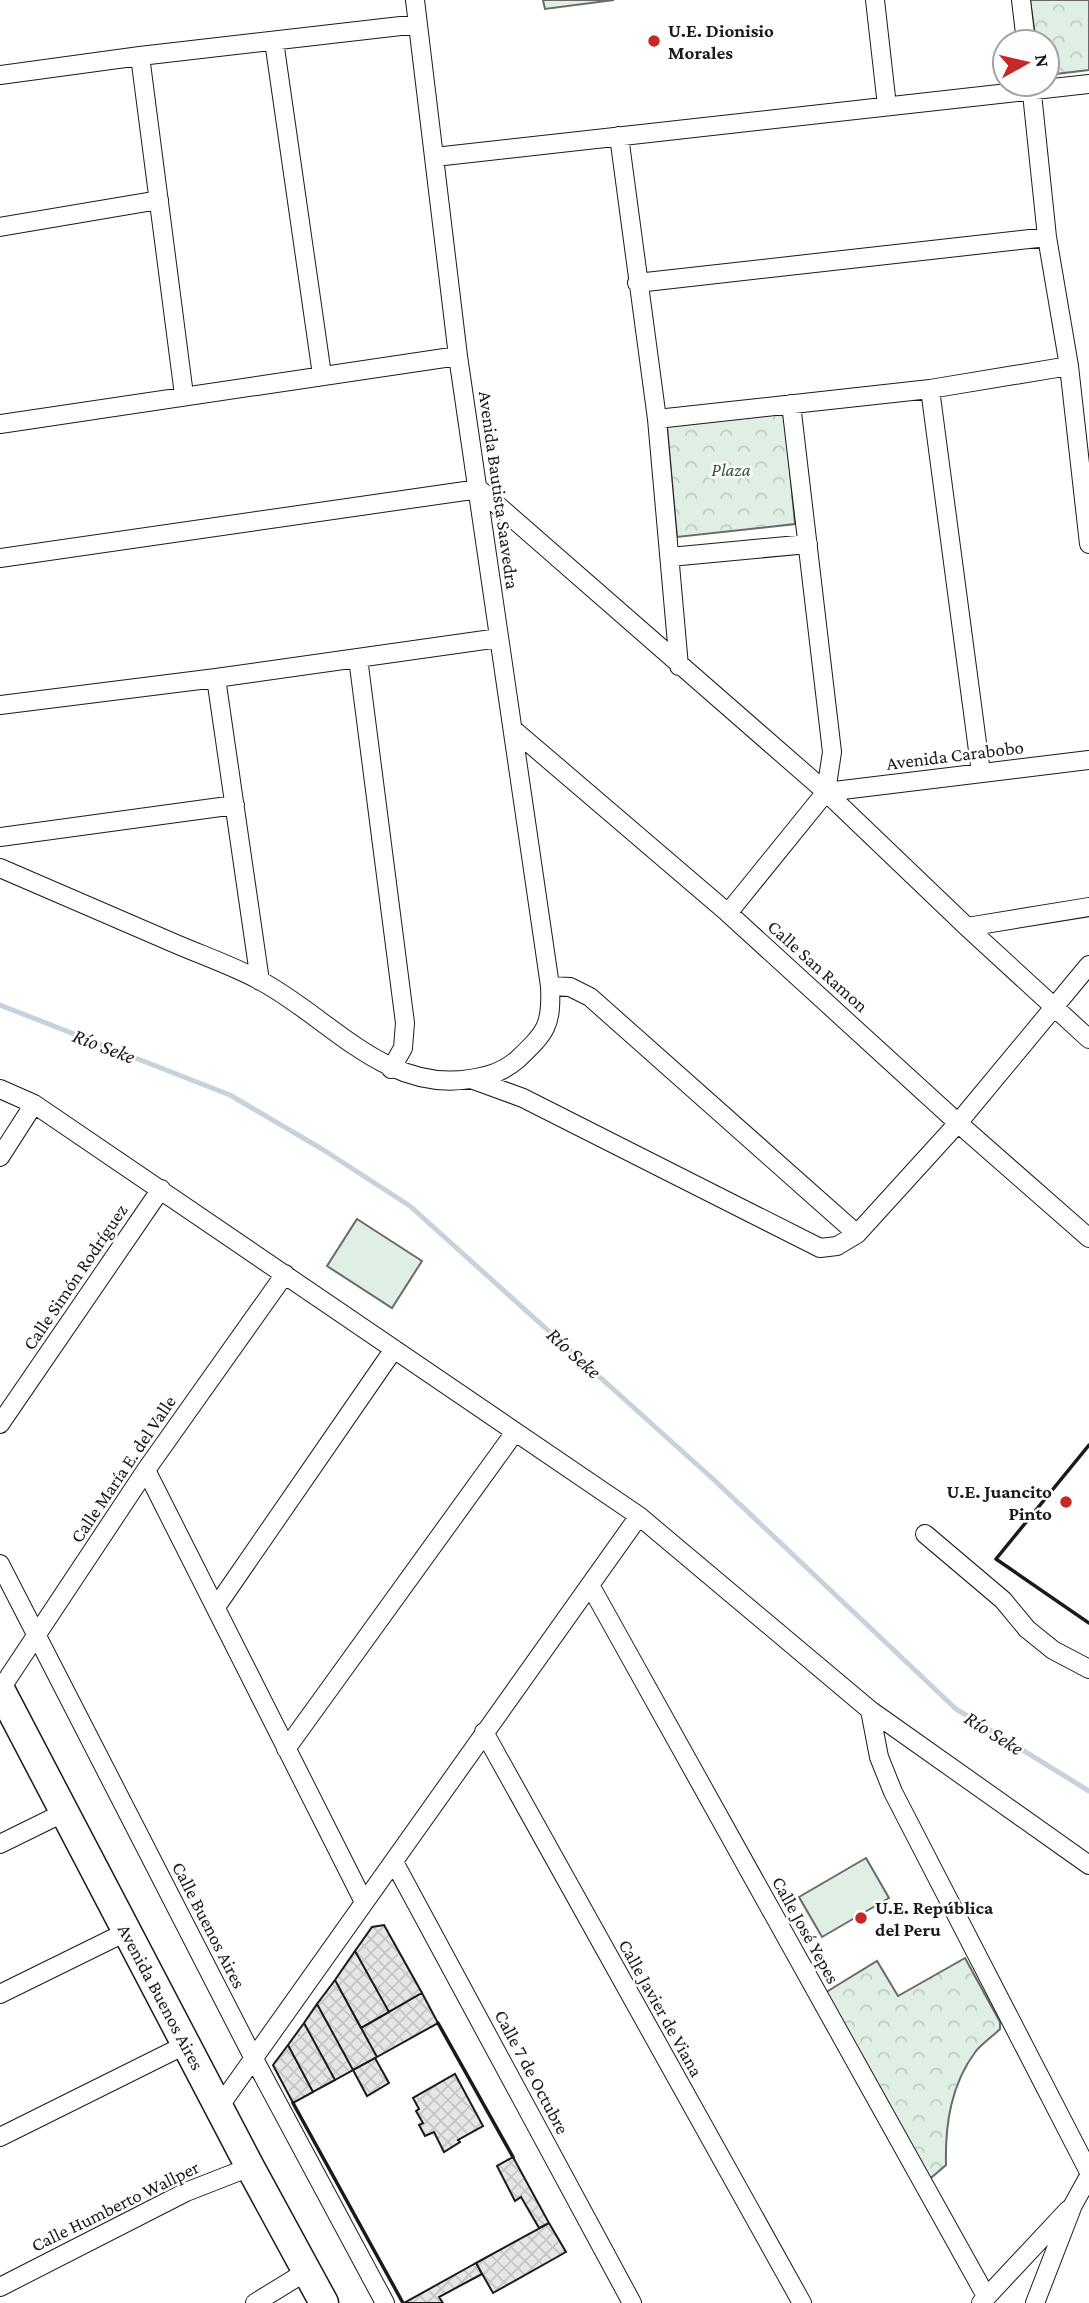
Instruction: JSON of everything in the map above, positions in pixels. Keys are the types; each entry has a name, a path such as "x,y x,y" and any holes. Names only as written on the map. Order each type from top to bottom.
{"highway":[{"name":"Avenida Buenos Aires","path":"0,1690 324,2303"}],"street":[{"name":"Avenida Bautista Saavedra","path":"415,0 458,356 514,730 551,1003 548,1025 538,1040 505,1070 471,1079"},
{"path":"875,0 887,106"},
{"path":"1021,0 1024,28"},
{"path":"0,75 418,24"},
{"path":"274,41 322,375"},
{"path":"140,56 184,395"},
{"path":"1061,85 1089,84"},
{"path":"435,157 991,92"},
{"path":"1033,98 1047,237 1069,366 1089,544"},
{"path":"619,136 657,419 679,666"},
{"path":"0,227 159,200"},
{"path":"637,283 1047,237"},
{"path":"0,424 458,356"},
{"path":"657,419 930,389 1069,366"},
{"path":"930,389 981,773"},
{"path":"729,913 826,792 832,752 791,404"},
{"path":"0,558 479,489 826,792 1089,1038"},
{"path":"670,557 808,544"},
{"path":"0,705 499,638"},
{"path":"358,658 405,1023 403,1048 391,1069"},
{"path":"216,678 260,981"},
{"name":"Calle San Ramon","path":"514,730 729,913 1089,1238"},
{"name":"Avenida Carabobo","path":"826,792 1089,760"},
{"path":"0,837 235,805"},
{"path":"0,868 260,981 391,1069 424,1079 452,1082 471,1079 535,1104 820,1248 837,1246 857,1234 958,1122 1089,965"},
{"path":"967,926 1089,907"},
{"path":"550,986 570,987 590,997 857,1234"},
{"path":"0,1089 34,1104 639,1516 870,1710 1089,1865"},
{"path":"0,1157 34,1104"},
{"name":"Calle Simón Rodríguez","path":"0,1424 161,1189"},
{"name":"Calle María E. del Valle","path":"0,1690 146,1470 285,1274"},
{"path":"216,1607 394,1349"},
{"path":"286,1749 515,1432"},
{"path":"146,1470 364,1902"},
{"path":"219,2107 639,1516"},
{"path":"925,1534 1003,1600 1027,1629 1053,1650 1089,1669"},
{"name":"Calle Buenos Aires","path":"0,1564 253,2057 385,2303"},
{"name":"Calle José Yepes","path":"590,1585 983,2299"},
{"path":"870,1710 878,1757 893,1792 1089,2174 1073,2205 1035,2303"},
{"name":"Calle Javier de Viana","path":"485,1732 802,2303"},
{"path":"0,1843 63,1813"},
{"name":"Calle 7 de Octubre","path":"394,1862 632,2303"},
{"path":"0,1994 127,1931"},
{"path":"0,2137 187,2044"},
{"name":"Calle Humberto Wallper","path":"0,2287 186,2192 250,2167"},
{"path":"983,2299 1073,2205"},
{"path":"255,2303 307,2271"}],"green space":[{"path":"543,0 614,0 545,9"},
{"path":"1030,0 1089,0 1089,70 1061,73 1061,28 1034,28"},
{"name":"Plaza","path":"784,405 795,524 677,537 666,415"},
{"path":"357,1219 422,1261 392,1308 327,1266"},
{"path":"866,1858 889,1898 822,1937 799,1897"},
{"path":"965,1958 1000,2022 1000,2029 976,2051 967,2064 951,2105 946,2165 927,2178 823,1994 877,1961 898,1996"}],"building":[{"path":"384,1925 422,1993 389,2012 355,1951 372,1927"},
{"path":"355,1951 389,2012 361,2028 335,1980"},
{"path":"335,1980 377,2057 353,2070 317,2004"},
{"path":"422,1993 438,2023 377,2057 361,2028"},
{"path":"317,2004 353,2070 335,2080 304,2023"},
{"path":"304,2023 335,2080 313,2092 288,2045"},
{"path":"288,2045 313,2092 293,2103 273,2065"},
{"path":"375,2058 389,2083 367,2096 353,2070"},
{"path":"455,2074 483,2126 458,2140 460,2142 444,2152 434,2132 425,2136 419,2125 423,2123 416,2111 419,2109 413,2098"},
{"path":"513,2157 549,2223 539,2228 521,2197 515,2201 497,2166"},
{"path":"549,2223 566,2252 493,2293 476,2263"},
{"path":"476,2263 482,2274 439,2297 443,2303 404,2303"}],"waterway":[{"name":"Río Seke","path":"0,1005 230,1095 322,1149 410,1206 713,1479 956,1709 1089,1791"}],"wall":[{"path":"1089,1445 996,1559 1089,1623"},
{"path":"438,2023 513,2157"},
{"path":"293,2103 403,2303"}],"place":[{"name":"U.E. Dionisio Morales","path":"654,41"},
{"name":"U.E. Juancito Pinto","path":"1066,1502"},
{"name":"U.E. República del Peru","path":"861,1918"}]}
